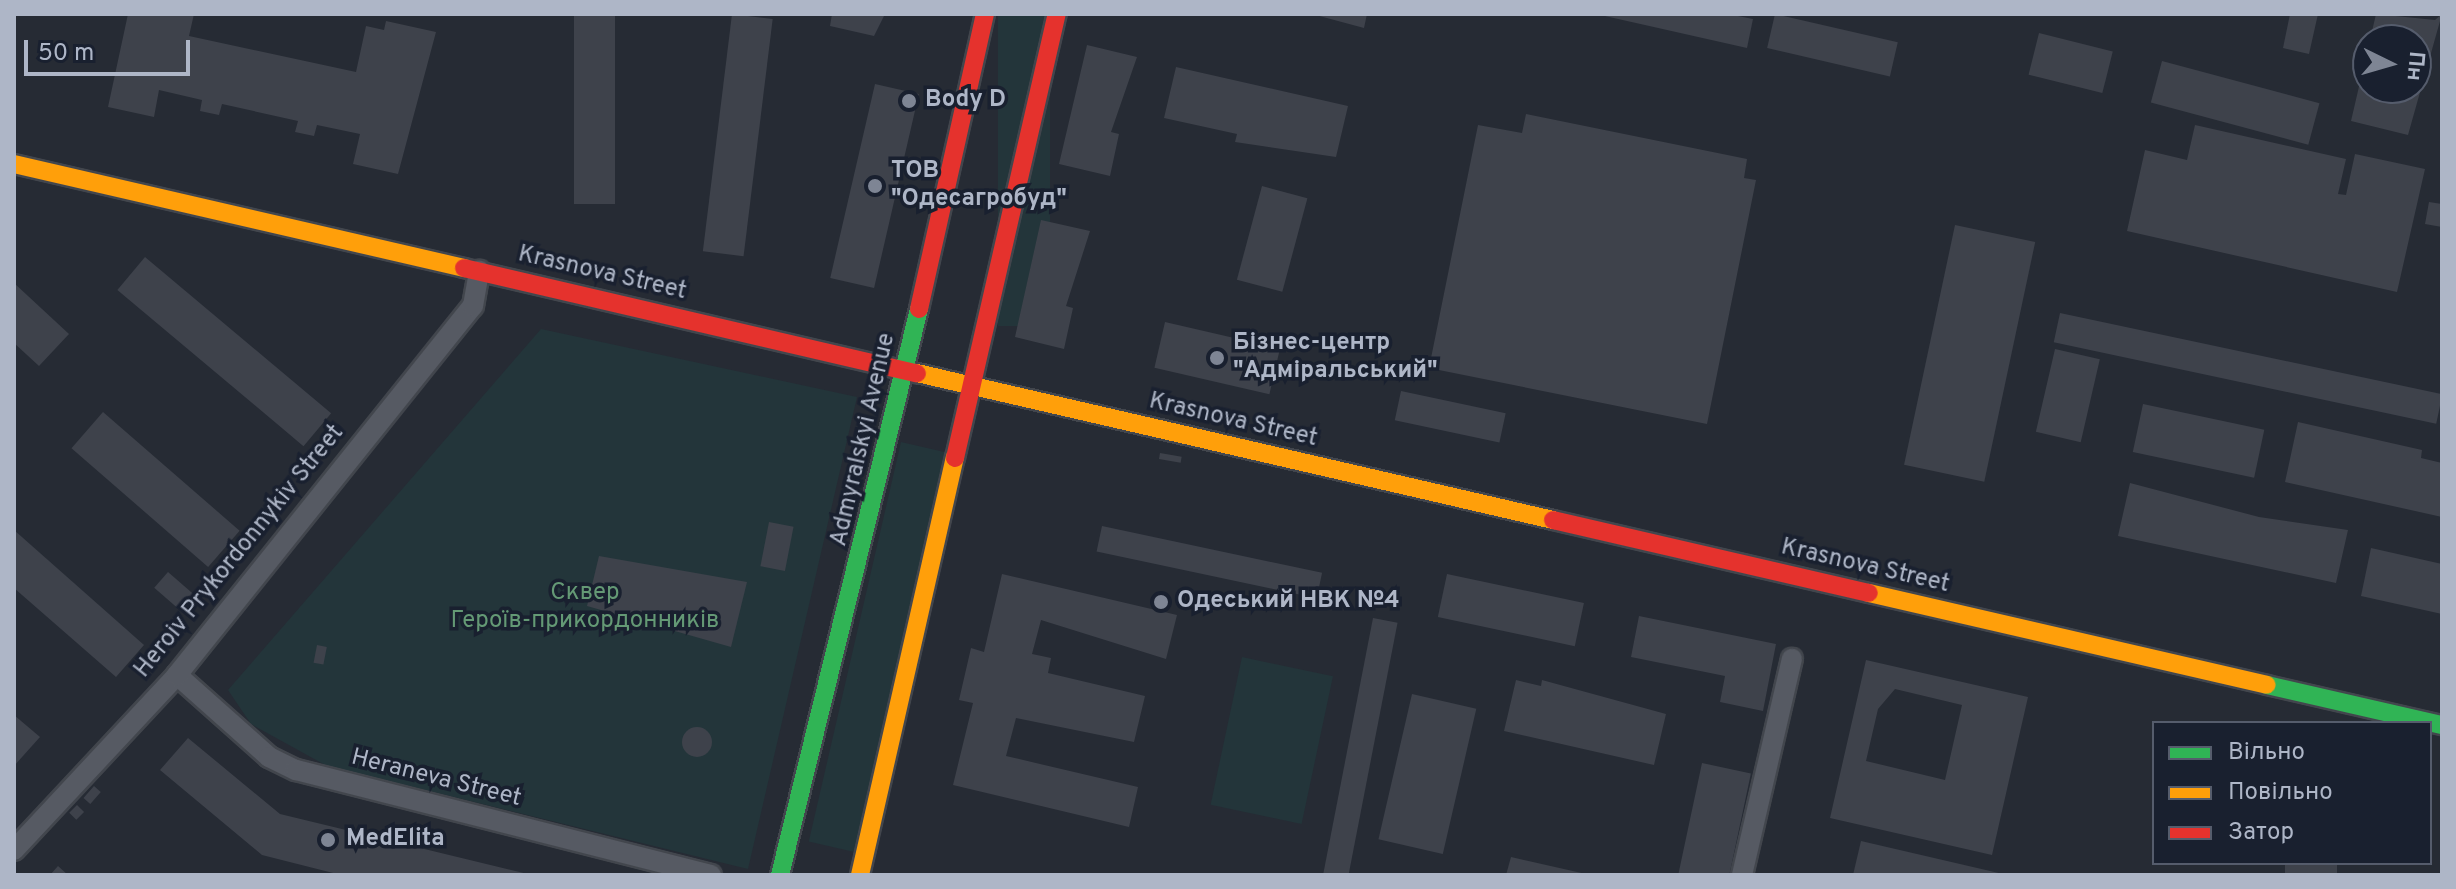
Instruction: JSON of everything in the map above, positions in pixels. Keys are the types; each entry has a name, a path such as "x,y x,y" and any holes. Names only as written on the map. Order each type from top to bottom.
{"main road":[{"name":"Admyralskyi Avenue","path":"780,875 905,368 985,14"},
{"path":"860,875 1057,14"},
{"name":"Krasnova Street","path":"14,164 2425,721"}],"street":[{"name":"Heroiv Prykordonnykiv Street","path":"14,850 177,675 473,306 479,271"},
{"path":"1742,875 1792,659"},
{"name":"Heraneva Street","path":"177,675 269,757 296,770 711,875"}],"green space":[{"path":"998,14 1050,14 1050,326 998,326"},
{"name":"Сквер Героїв-прикордонників","path":"541,329 857,397 748,869 327,766 251,724 228,690"},
{"path":"901,442 950,453 857,853 809,841"},
{"path":"1242,657 1333,676 1302,824 1211,805"}],"building":[{"path":"128,14 194,14 189,36 356,72 366,26 384,30 386,21 436,32 398,174 353,164 360,134 317,125 314,136 295,132 298,121 222,104 219,115 200,111 202,100 159,90 154,117 108,107"},
{"path":"574,14 615,14 615,204 574,204"},
{"path":"732,14 773,19 744,256 703,251"},
{"path":"832,14 885,14 874,36 830,26"},
{"path":"1312,14 1367,14 1364,28"},
{"path":"1596,14 1728,14 1753,19 1747,48"},
{"path":"1775,14 1898,42 1890,76 1767,48"},
{"path":"2290,14 2318,14 2309,54 2283,48"},
{"path":"2376,14 2435,20 2442,14 2432,50 2432,24 2374,24"},
{"path":"2039,33 2113,51 2102,93 2029,75"},
{"path":"1087,45 1137,57 1111,132 1119,134 1110,176 1059,164"},
{"path":"2162,61 2319,103 2308,145 2151,103"},
{"path":"1176,67 1348,106 1336,157 1235,142 1237,134 1164,118"},
{"name":"ТОВ \"Одесагробуд\"","path":"875,84 919,94 874,288 830,278"},
{"path":"2355,104 2417,104 2408,135 2351,121"},
{"path":"1526,114 1747,159 1744,178 1756,180 1707,424 1429,368 1478,125 1522,133"},
{"path":"2195,125 2346,159 2338,194 2346,195 2355,154 2425,169 2397,292 2127,231 2145,150 2187,160"},
{"path":"1262,186 1307,198 1282,292 1237,280"},
{"path":"2429,202 2442,204 2442,227 2425,224"},
{"path":"1041,220 1090,231 1066,306 1073,308 1064,349 1015,337"},
{"path":"1955,225 2035,242 1984,482 1904,465"},
{"path":"145,257 331,413 304,446 117,290"},
{"path":"14,283 69,334 39,366 14,343"},
{"path":"2060,313 2442,394 2436,424 2054,342"},
{"name":"Бізнес-центр \"Адміральський\"","path":"1165,322 1280,349 1269,394 1154,368"},
{"path":"2055,349 2100,359 2081,442 2036,432"},
{"path":"1401,391 1506,413 1499,443 1395,420"},
{"path":"2143,404 2264,430 2254,478 2133,452"},
{"path":"103,412 240,531 208,567 72,448"},
{"path":"2298,422 2422,450 2421,458 2442,463 2442,517 2285,482"},
{"path":"1160,453 1182,457 1181,463 1159,459"},
{"path":"2130,483 2259,517 2348,530 2336,583 2118,536"},
{"path":"769,522 794,527 785,571 760,566"},
{"path":"1102,526 1322,573 1317,598 1097,551"},
{"path":"14,530 144,645 116,677 14,588"},
{"path":"2371,548 2442,564 2442,614 2361,596"},
{"path":"599,556 747,582 731,647 587,606"},
{"path":"168,572 196,596 182,612 154,588"},
{"path":"1002,574 1177,615 1166,659 1041,620 1032,654 1051,658 1048,673 1145,696 1134,742 1016,718 1006,756 1138,787 1129,827 953,785 973,703 959,700 971,648 984,652"},
{"path":"1447,574 1584,603 1575,646 1438,617"},
{"path":"1639,616 1776,644 1763,711 1720,702 1725,676 1631,657"},
{"path":"1373,618 1398,623 1349,875 1323,875"},
{"path":"317,645 327,647 323,665 314,663"},
{"path":"1866,660 2028,697 1992,855 1830,818","holes":["1895,689 1962,705 1945,780 1866,761 1878,709"]},
{"path":"1516,680 1541,686 1542,680 1666,714 1654,765 1504,731"},
{"path":"1412,694 1476,709 1443,854 1378,839"},
{"path":"14,715 40,737 14,766"},
{"path":"697,727 703,728 711,736 711,748 703,756 697,757 691,756 683,748 682,742 683,736 691,728"},
{"path":"188,738 280,814 532,875 341,875 262,855 160,770"},
{"path":"1702,763 1751,773 1729,875 1678,875"},
{"path":"94,786 101,792 90,804 84,798"},
{"path":"77,805 84,812 76,820 69,813"},
{"path":"1861,841 2003,874 2003,875 1853,875"},
{"path":"1511,857 1586,874 1506,875"},
{"path":"2285,865 2337,865 2337,875 2285,875"},
{"path":"58,866 68,875 50,875"}],"traffic: fast":[{"path":"780,875 919,309"},
{"path":"2267,685 2424,721"},
{"path":"2432,723 2442,725"}],"traffic: slow":[{"path":"14,164 464,268"},
{"path":"917,373 1553,520"},
{"path":"860,875 955,458"},
{"path":"1869,593 2267,685"}],"traffic: jam":[{"path":"919,309 985,14"},
{"path":"955,458 1057,14"},
{"path":"464,268 917,373"},
{"path":"1553,520 1869,593"}],"place":[{"name":"Body D","path":"909,101"},
{"name":"ТОВ \"Одесагробуд\"","path":"875,186"},
{"name":"Бізнес-центр \"Адміральський\"","path":"1217,358"},
{"name":"Одеський НВК №4","path":"1161,602"},
{"name":"MedElita","path":"328,840"}]}
